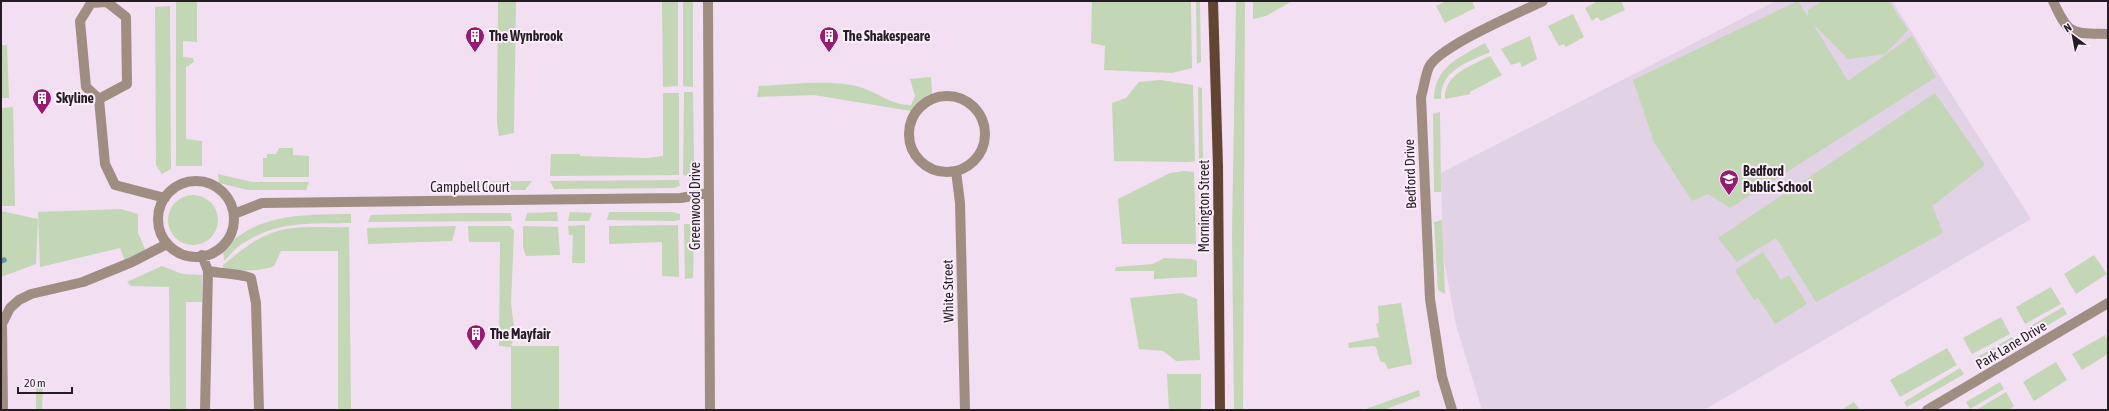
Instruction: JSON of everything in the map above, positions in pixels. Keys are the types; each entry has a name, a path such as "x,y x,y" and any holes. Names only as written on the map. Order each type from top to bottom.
{"main road":[{"name":"Mornington Street","path":"1213,1 1218,160 1220,410"}],"street":[{"name":"Greenwood Drive","path":"708,1 710,410"},
{"name":"Bedford Drive","path":"1452,410 1442,377 1430,299 1421,97 1430,67 1436,59 1458,44 1543,1"},
{"path":"2053,1 2064,24 2077,33 2108,34"},
{"path":"99,99 127,84 126,17 107,2 91,3 80,21 86,87 99,99 105,164 115,185 165,198"},
{"path":"956,97 972,105 982,118 985,130 984,143 979,155 970,165 956,171 944,172 928,167 915,155 910,142 909,133 913,116 922,106 936,98 956,97"},
{"name":"White Street","path":"956,171 960,203 965,410"},
{"path":"206,182 218,187 230,201 234,214 230,235 222,246 211,254 193,257 180,254 167,244 160,233 157,214 165,198 174,186 182,183 206,182"},
{"name":"Campbell Court","path":"234,214 262,203 681,198 708,193"},
{"path":"3,410 2,324 10,308 19,300 31,294 83,282 132,262 167,244"},
{"path":"202,255 208,271 205,410"},
{"path":"208,271 238,273 251,278 256,303 259,410"},
{"name":"Park Lane Drive","path":"1927,410 2108,303"}],"shaded area":[{"name":"Bedford Public School","path":"1776,1 1892,1 2031,219 1704,410 1482,410 1456,325 1443,255 1441,173"}],"green space":[{"path":"176,1 197,1 197,42 183,41 183,57 193,58 194,62 186,67 186,139 202,141 202,166 176,166"},
{"path":"498,1 516,1 514,133 499,136 497,122"},
{"path":"662,1 678,1 678,86 663,87"},
{"path":"683,1 693,1 693,87 683,86"},
{"path":"1092,1 1191,1 1192,68 1172,73 1104,70 1105,46 1091,43"},
{"path":"1196,1 1200,1 1201,62 1197,64"},
{"path":"1236,1 1245,1 1243,410 1234,410 1232,233"},
{"path":"1253,1 1292,1 1266,16 1253,19"},
{"path":"1446,1 1472,1 1475,8 1445,23 1436,6"},
{"path":"1598,1 1621,1 1625,10 1601,21 1597,17 1592,21 1585,8"},
{"path":"1798,1 1808,17 1808,10 1822,1 1889,1 1908,30 1885,54 1848,59 1813,24 1848,81 1912,36 1936,77 1730,208 1708,194 1692,201 1654,142 1633,80"},
{"path":"170,6 171,169 162,174 156,165 155,7"},
{"path":"1573,14 1584,37 1566,47 1564,44 1559,46 1548,26"},
{"path":"1530,36 1537,59 1522,67 1520,62 1511,65 1501,49"},
{"path":"1485,43 1490,52 1464,64 1450,74 1442,89 1441,99 1434,99 1438,79 1450,64 1466,53"},
{"path":"1,45 7,45 9,98 1,98"},
{"path":"1490,56 1502,75 1470,92 1471,94 1445,99 1446,90 1454,77 1467,67"},
{"path":"931,77 932,93 921,100 911,111 814,95 757,97 759,86 828,83 859,87 896,103 911,105 915,96 910,79"},
{"path":"1160,80 1193,85 1195,161 1114,161 1112,103 1126,98 1139,82"},
{"path":"1198,87 1202,88 1203,159 1199,160"},
{"path":"684,92 693,92 694,166 689,176 683,175"},
{"path":"663,93 679,93 679,175 550,176 551,154 580,154 580,156 647,158 663,156"},
{"path":"1935,93 1985,165 1932,206 1943,233 1816,302 1776,238 1737,262 1718,238"},
{"path":"13,107 15,206 1,206 1,108"},
{"path":"1440,112 1441,192 1434,192 1433,114"},
{"path":"279,148 293,148 293,155 309,156 309,177 263,177 263,158 267,158 267,154 276,154"},
{"path":"1184,171 1194,172 1196,244 1122,244 1118,199 1170,173"},
{"path":"1200,173 1204,174 1205,240 1202,241"},
{"path":"218,174 252,182 309,182 306,190 248,190 219,183"},
{"path":"679,180 680,186 674,188 554,189 550,181"},
{"path":"532,181 525,190 465,189 465,182"},
{"path":"193,195 207,199 214,206 218,220 214,234 207,241 193,245 179,241 172,234 168,220 172,206 179,199"},
{"path":"121,209 138,214 138,233 146,251 126,263 120,248 40,267 38,212"},
{"path":"1,211 38,219 36,264 1,277"},
{"path":"557,212 558,221 525,221 527,213"},
{"path":"570,212 592,213 589,221 568,221"},
{"path":"609,212 673,212 680,214 680,220 607,220"},
{"path":"511,213 512,221 368,222 371,215"},
{"path":"351,214 351,223 293,225 266,232 239,246 224,261 223,250 251,228 267,222 299,216"},
{"path":"1442,220 1445,294 1438,290 1434,222"},
{"path":"684,224 691,224 694,235 693,278 685,279"},
{"path":"585,225 585,263 572,263 573,235 569,235 568,226"},
{"path":"678,225 679,277 662,276 662,242 609,244 609,226"},
{"path":"456,226 452,241 368,244 367,228"},
{"path":"468,226 510,226 514,231 511,304 515,335 511,346 559,346 559,410 511,410 511,347 499,346 500,242 469,242"},
{"path":"523,226 558,227 560,255 526,256 523,247"},
{"path":"304,227 349,227 351,410 338,410 338,251 281,251 274,266 256,270 242,271 223,269 223,265 255,241 278,231"},
{"path":"1763,252 1781,280 1789,275 1807,304 1775,324 1758,298 1754,300 1735,270"},
{"path":"2094,255 2107,274 2076,294 2064,274"},
{"path":"1164,258 1192,259 1197,261 1197,277 1154,279 1154,271 1115,271 1116,267 1153,264"},
{"path":"162,266 182,274 202,275 202,302 186,302 186,410 170,410 169,287 131,286 127,282"},
{"path":"2051,287 2061,304 2025,324 2016,307"},
{"path":"1182,293 1197,299 1200,360 1176,361 1163,351 1139,349 1130,298"},
{"path":"1401,303 1412,364 1388,369 1385,363 1380,361 1376,347 1349,348 1348,343 1379,337 1376,324 1379,323 1378,306"},
{"path":"2063,307 2067,314 2031,335 2027,328"},
{"path":"2001,317 2010,334 1972,354 1963,338"},
{"path":"2105,335 2108,340 2108,354 2082,370 2072,354"},
{"path":"2012,337 2016,344 1978,366 1974,359"},
{"path":"1947,348 1957,365 1900,397 1890,380"},
{"path":"2056,362 2067,380 2034,401 2023,382"},
{"path":"1960,368 1964,374 1907,407 1904,402"},
{"path":"1167,374 1201,374 1201,410 1169,410"},
{"path":"2000,382 2004,389 1970,409 1966,402"},
{"path":"36,385 43,385 42,410 36,410"},
{"path":"1419,390 1420,396 1384,410 1363,410"},
{"path":"2006,392 2014,406 2009,410 1976,410"},
{"path":"1854,402 1860,410 1841,410"}],"place":[{"name":"The Wynbrook","path":"475,53"},
{"name":"The Shakespeare","path":"829,53"},
{"name":"Skyline","path":"42,115"},
{"name":"Bedford Public School","path":"1729,196"},
{"name":"The Mayfair","path":"476,351"}]}
